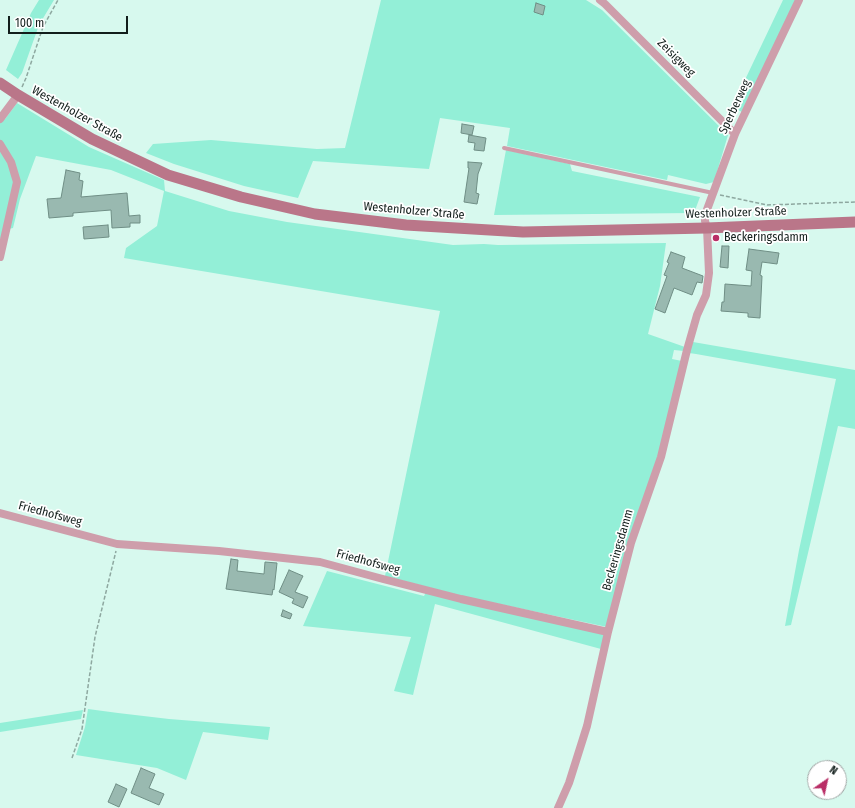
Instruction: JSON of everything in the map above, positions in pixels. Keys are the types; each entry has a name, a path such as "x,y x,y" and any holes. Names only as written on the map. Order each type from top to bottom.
{"main road":[{"name":"Westenholzer Straße","path":"0,83 92,139 168,175 241,197 315,214 406,225 523,232 707,228 855,222"}],"street":[{"name":"Zeisigweg","path":"600,0 735,134"},
{"name":"Sperberweg","path":"707,228 705,215 735,134 799,0"},
{"path":"0,119 18,95"},
{"path":"0,144 11,162 17,182 0,257"},
{"name":"Beckeringsdamm","path":"558,808 569,783 587,726 608,632 631,544 661,457 687,350 697,315 706,295 709,273 707,228"},
{"name":"Friedhofsweg","path":"0,513 117,544 219,551 320,562 461,599 608,632"}],"lane":[{"path":"504,148 714,193"}],"path":[{"path":"18,95 26,78 43,27 58,0"},
{"path":"714,193 767,205 855,202"},
{"path":"72,758 82,729 95,637 117,544"}],"green space":[{"path":"39,0 54,0 39,25 22,73 18,79 6,70 31,13"},
{"path":"381,0 586,0 602,10 728,135 714,182 706,184 668,175 667,180 507,146 510,128 440,118 429,169 313,161 298,198 244,186 174,164 146,153 153,144 211,140 317,149 345,148"},
{"path":"783,0 796,0 742,112 732,107"},
{"path":"17,103 89,147 164,180 165,191 229,211 287,222 453,245 666,243 660,286 648,334 685,347 684,351 674,350 672,359 682,361 658,456 607,627 462,596 385,576 440,311 124,258 126,248 157,226 164,191 111,170 36,156 20,199 13,228 4,230 0,239 0,121 5,119"},
{"path":"506,150 570,164 572,171 700,197 694,213 494,215"},
{"path":"693,342 855,370 855,429 838,426 791,625 785,626 799,550 836,379 689,353"},
{"path":"327,571 424,596 426,592 605,633 601,649 435,604 413,695 394,691 411,637 303,626"},
{"path":"88,709 169,719 270,727 268,740 203,732 186,780 157,768 76,755 85,727"},
{"path":"83,710 81,719 0,732 0,723"}],"building":[{"path":"536,3 545,6 543,15 534,12"},
{"path":"462,124 474,126 472,135 461,133"},
{"path":"469,135 486,138 484,151 474,150 475,143 468,142"},
{"path":"468,162 482,163 478,174 476,193 479,194 477,204 464,202 469,168"},
{"path":"66,170 80,173 79,180 83,181 81,197 127,193 129,216 140,215 140,223 130,223 130,227 112,228 111,210 73,213 73,216 49,218 47,199 61,198"},
{"path":"108,225 109,237 84,239 83,227"},
{"path":"722,246 729,246 728,268 720,267"},
{"path":"749,249 779,253 777,264 762,262 760,275 762,276 760,318 748,317 748,313 721,311 722,302 724,302 725,284 751,286 752,271 746,270"},
{"path":"671,252 685,257 682,268 703,276 702,283 697,282 692,295 674,288 665,313 655,309 667,276 664,275 669,263 667,262"},
{"path":"231,559 238,560 237,571 264,574 265,562 277,563 274,590 273,589 272,595 226,589"},
{"path":"289,570 303,576 295,592 308,597 303,608 292,603 294,599 279,592"},
{"path":"283,610 292,614 290,619 281,616"},
{"path":"141,768 155,774 149,788 164,794 159,805 131,793"},
{"path":"116,784 127,789 119,807 108,802"}],"place":[{"name":"Beckeringsdamm","path":"716,238"}]}
